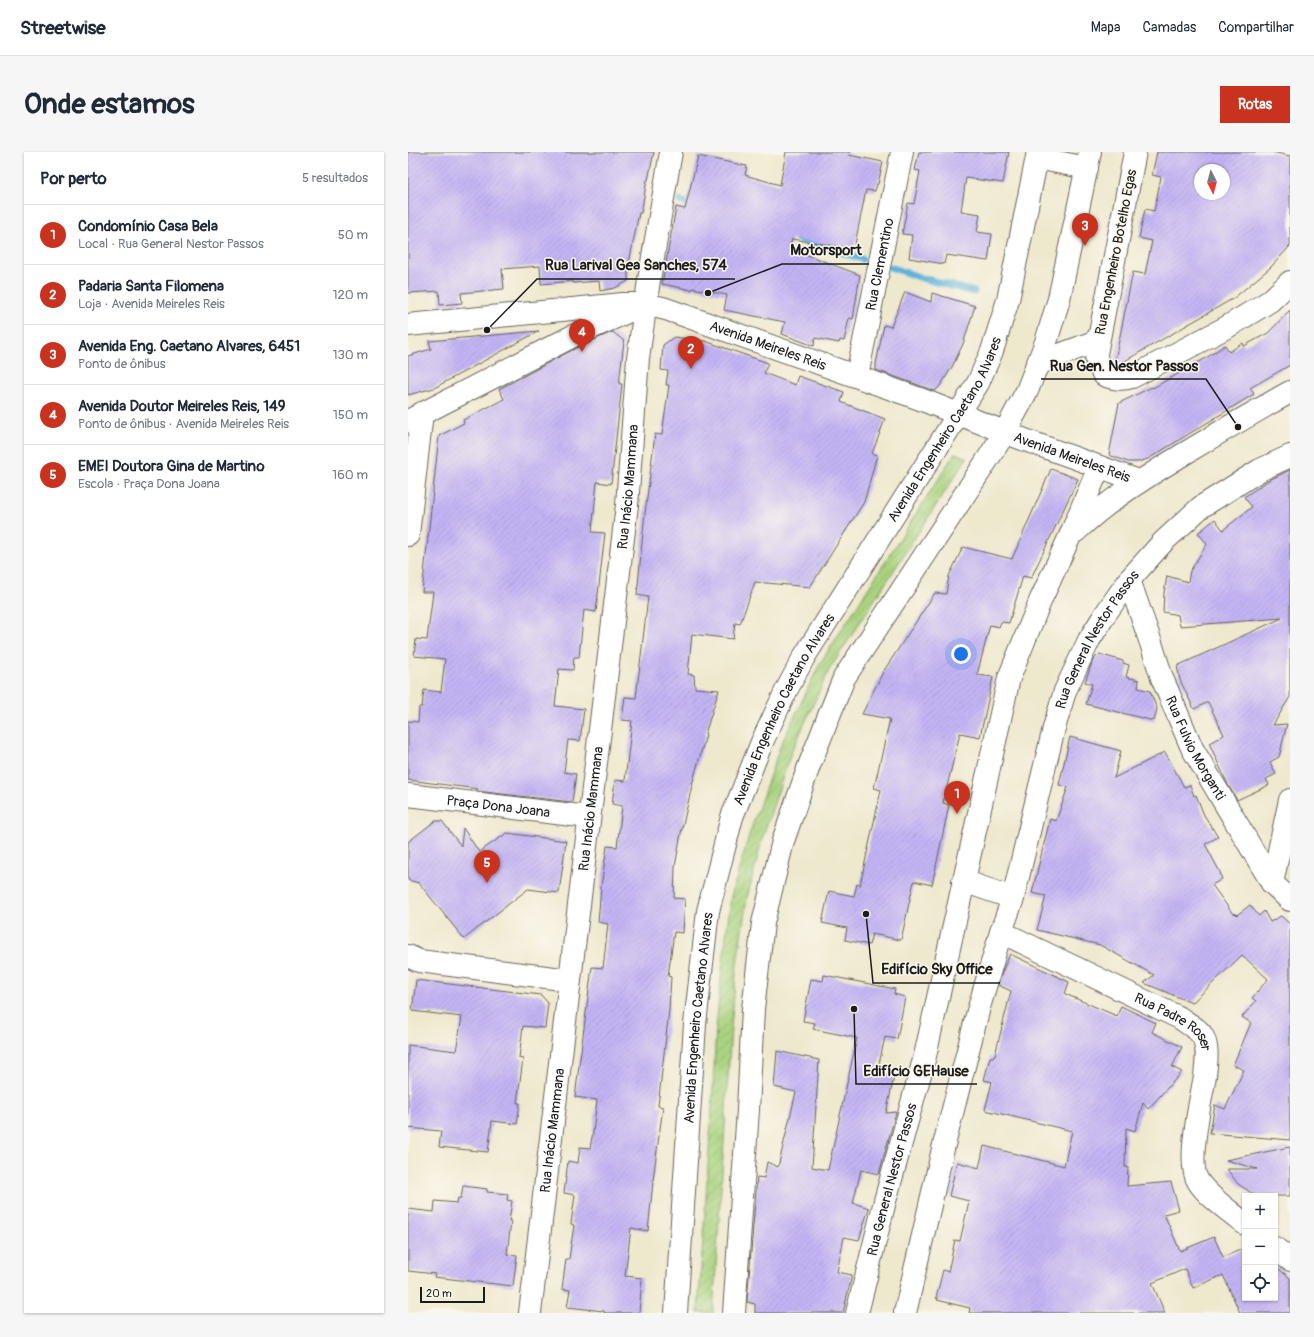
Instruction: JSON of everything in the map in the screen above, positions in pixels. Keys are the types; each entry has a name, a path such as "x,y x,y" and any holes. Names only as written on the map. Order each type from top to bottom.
{"street":[{"name":"Rua Inácio Mammana","path":"530,1313 627,505 638,358 645,304 670,152"},
{"name":"Rua Clementino","path":"857,376 902,152"},
{"name":"Rua Engenheiro Botelho Egas","path":"1135,152 1096,354 1097,364 1104,375 1116,379 1124,379 1132,376 1233,323 1270,301 1290,282"},
{"path":"734,1313 748,1110 752,1009 763,923 783,842 809,766 844,678 1005,432 1027,391 1046,342 1058,299 1089,160 1038,155"},
{"name":"Avenida Engenheiro Caetano Alvares","path":"676,1313 695,1024 704,942 708,911 732,817 762,742 784,693 804,657 978,383 992,351 1008,300 1038,155"},
{"name":"Avenida Meireles Reis","path":"408,325 610,305 645,304 666,309 857,376 1025,440 1139,481"},
{"path":"408,535 415,417 573,336 645,304"},
{"path":"1036,367 1046,360 1094,342 1099,337"},
{"name":"Rua General Nestor Passos","path":"1070,536 1091,516 1139,481 1238,421 1290,392"},
{"name":"Rua General Nestor Passos","path":"905,1313 943,1148 978,1011 1001,932 1013,898 1054,728 1065,691 1089,640 1129,580 1163,542 1202,507 1260,470 1290,456"},
{"name":"Rua General Nestor Passos","path":"857,1313 887,1193 925,1056 1009,678 1040,599 1070,536 1099,467"},
{"name":"Rua Fulvio Morganti","path":"1129,580 1162,678 1192,748 1272,883 1290,900"},
{"name":"Praça Dona Joana","path":"408,795 590,817"},
{"path":"1272,883 1290,800"},
{"path":"963,881 1013,898"},
{"name":"Rua Padre Roser","path":"1001,932 1180,1018 1200,1032 1204,1038 1207,1060 1193,1150 1194,1172 1198,1181 1207,1192 1242,1221"},
{"path":"408,956 419,961 570,980"},
{"path":"1278,1250 1290,1260"}],"green space":[{"path":"955,453 967,458 829,670 791,753 763,836 747,898 737,963 731,1027 713,1313 698,1313 716,1027 723,961 731,896 750,832 780,747 819,665"}],"building":[{"path":"408,152 654,152 641,213 639,213 628,268 628,281 615,288 600,291 599,281 573,283 573,281 541,284 540,266 502,269 504,289 461,293 462,303 440,305 439,291 408,293"},
{"path":"786,152 850,152 849,155 883,162 875,191 866,190 854,249 792,239 789,248 860,275 853,319 849,318 844,341 840,340 839,343 815,338 814,346 782,334 785,322 724,310 727,295 662,284 676,207 685,209 698,156 747,166 745,175 780,185"},
{"path":"919,152 1009,152 1003,183 966,178 961,211 980,214 977,232 992,234 988,261 946,255 944,264 909,258 912,235 902,234 908,203 914,204 920,171 915,170"},
{"path":"1157,152 1272,152 1290,156 1290,246 1271,267 1234,298 1116,366 1114,365 1133,272 1145,274 1152,241 1139,238 1145,209 1154,211 1161,177 1152,175"},
{"path":"905,292 931,302 932,293 975,306 963,344 952,367 935,391 876,370 884,325 891,327"},
{"path":"1290,310 1290,365 1250,388 1254,394 1148,459 1138,462 1128,462 1109,455 1119,403 1152,387 1153,388 1206,358 1225,345 1229,352 1243,343 1244,346 1268,333"},
{"path":"539,331 434,388 408,395 408,356 431,349 429,341"},
{"path":"612,332 624,341 619,384 622,384 611,484 597,482 592,532 605,533 596,612 584,610 579,657 574,657 573,670 559,669 555,706 584,709 580,741 568,740 564,772 576,774 572,802 475,791 478,789 408,780 408,721 418,722 419,707 422,707 424,690 441,692 445,659 414,656 416,639 427,640 433,592 422,592 439,436 464,423 463,420 504,399 499,389 578,347"},
{"path":"674,337 705,341 768,363 764,373 795,385 798,376 844,392 841,402 885,419 872,454 877,455 864,502 810,587 755,582 740,624 735,623 733,639 692,634 688,674 694,675 695,688 719,690 705,734 706,735 694,777 675,867 674,898 685,899 683,933 674,932 668,976 671,977 669,1010 658,1106 663,1107 648,1231 631,1228 625,1276 642,1278 639,1313 604,1313 604,1311 567,1307 570,1290 562,1289 566,1259 569,1259 574,1225 571,1224 575,1195 564,1193 568,1161 578,1163 580,1147 590,1148 593,1132 597,1100 575,1097 592,967 603,968 608,924 598,922 601,887 607,846 617,847 622,806 612,804 615,780 625,781 632,721 622,720 625,697 636,698 648,597 637,595 644,522 655,434 662,435 669,385 666,385 668,371 661,370 663,345"},
{"path":"1051,469 1078,479 1031,578 1023,576 1009,623 1001,622 999,627 990,625 977,675 993,677 980,737 960,733 943,803 949,805 932,885 914,881 901,940 872,934 869,945 845,940 847,928 822,923 829,891 854,896 857,884 860,885 881,790 874,788 890,719 862,714 883,672 935,593 946,594 949,576 963,547 1012,559"},
{"path":"1290,470 1290,697 1273,725 1287,724 1279,757 1270,762 1276,774 1266,779 1269,785 1237,800 1228,785 1209,743 1224,735 1208,702 1194,709 1180,680 1177,666 1282,618 1180,626 1178,615 1163,612 1164,593 1167,576 1188,582 1190,571 1207,544 1198,533 1215,519 1223,530 1252,507 1244,497 1269,480"},
{"path":"1099,654 1123,661 1123,663 1129,665 1126,677 1139,680 1138,688 1150,691 1157,709 1154,721 1086,704 1092,684 1085,682 1093,660"},
{"path":"1070,737 1121,751 1114,778 1165,752 1184,787 1190,785 1194,796 1196,795 1204,815 1218,837 1205,844 1221,874 1222,879 1212,885 1233,914 1235,913 1237,915 1250,905 1259,916 1264,911 1270,922 1281,916 1290,924 1290,1140 1210,1133 1215,1105 1225,1109 1244,1070 1233,1065 1251,1023 1242,1017 1256,1001 1252,998 1268,979 1242,955 1192,1003 1144,983 1154,975 1100,945 1037,930 1046,896 1032,893 1050,819 1056,821 1068,787 1059,785"},
{"path":"435,821 442,821 461,846 463,828 479,852 507,833 566,841 559,893 528,889 464,939 419,883 408,880 408,842"},
{"path":"1010,954 1069,982 1065,994 1117,1016 1121,1006 1156,1023 1152,1032 1182,1047 1172,1067 1182,1072 1148,1109 1143,1103 1135,1131 1126,1128 1125,1167 1128,1167 1127,1186 1171,1182 1179,1210 1164,1214 1180,1251 1214,1237 1223,1257 1242,1249 1242,1301 1278,1301 1278,1268 1290,1278 1290,1313 1240,1313 1223,1275 1193,1288 1185,1269 1152,1283 1165,1313 969,1313 970,1308 937,1300 938,1298 936,1298 943,1270 948,1272 955,1240 960,1241 969,1201 949,1196 957,1162 979,1168 984,1146 1064,1166 1072,1131 985,1110 992,1082 984,1080 990,1057 995,1055 1011,991 998,985"},
{"path":"824,975 895,989 894,994 905,997 897,1039 885,1037 877,1073 894,1077 886,1113 896,1112 879,1174 861,1170 853,1203 869,1208 859,1240 844,1237 837,1272 852,1275 843,1313 755,1313 755,1304 747,1302 757,1177 764,1178 767,1162 778,1167 796,1092 774,1087 777,1051 819,1060 812,1167 828,1170 857,1038 813,1029 815,1023 803,1021 811,979 823,981"},
{"path":"416,980 541,995 548,1003 545,1028 523,1026 519,1058 523,1059 517,1103 520,1103 517,1124 492,1121 488,1152 439,1147 441,1131 408,1128 408,1045 456,1051 462,1017 412,1011"},
{"path":"1290,1147 1290,1196 1278,1196 1278,1193 1252,1193 1238,1184 1227,1169 1257,1169 1226,1160"},
{"path":"463,1186 487,1189 487,1192 508,1194 507,1200 512,1201 507,1254 517,1255 513,1286 434,1277 435,1274 408,1271 408,1209 434,1212 435,1201 457,1203 458,1198 461,1198"}],"waterway":[{"path":"680,201 695,206"},
{"path":"798,239 862,259"},
{"path":"890,267 922,278 974,292"}],"place":[{"name":"Avenida Eng. Caetano Alvares, 6451","path":"1085,246"},
{"name":"Motorsport","path":"708,293"},
{"name":"Rua Larival Gea Sanches, 574","path":"487,330"},
{"name":"Avenida Doutor Meireles Reis, 149","path":"582,352"},
{"name":"Padaria Santa Filomena","path":"691,369"},
{"name":"Rua Gen. Nestor Passos","path":"1238,427"},
{"name":"Condomínio Casa Bela","path":"957,814"},
{"name":"EMEI Doutora Gina de Martino","path":"487,883"},
{"name":"Edifício Sky Office","path":"866,914"},
{"name":"Edifício GEHause","path":"854,1009"}]}
